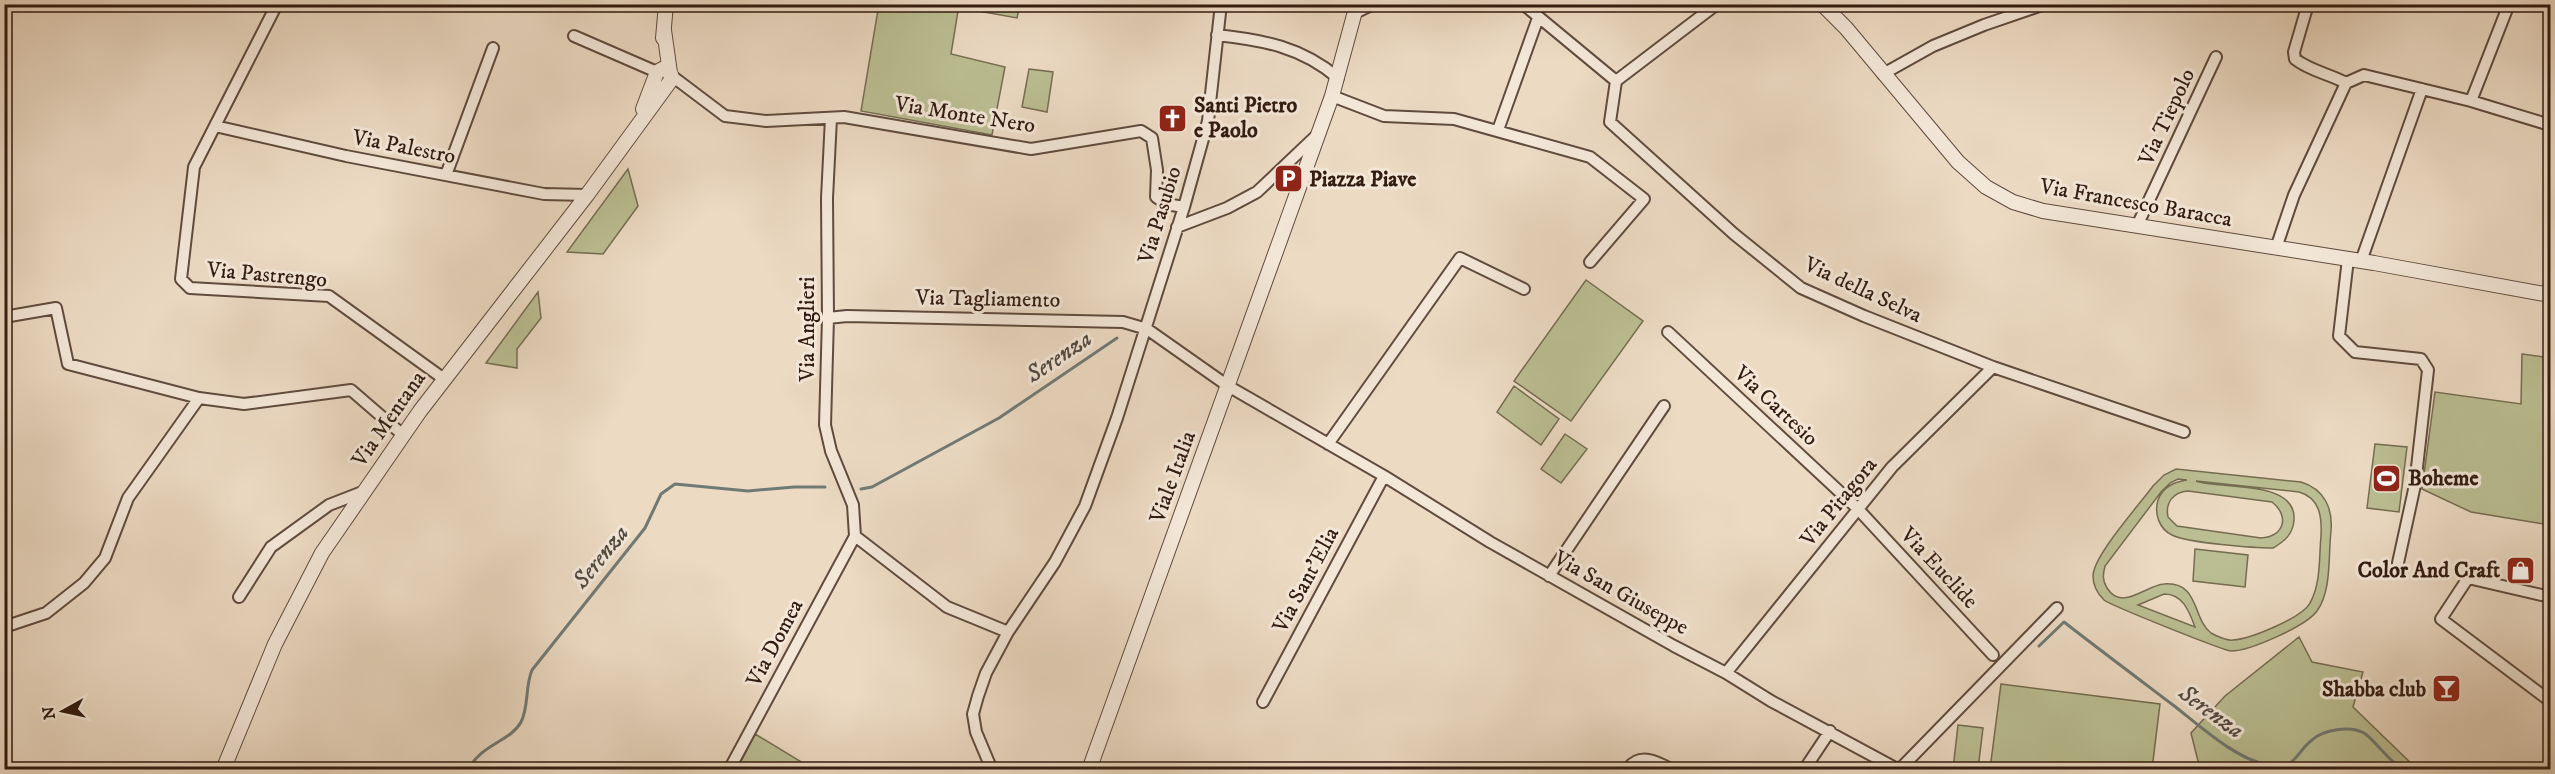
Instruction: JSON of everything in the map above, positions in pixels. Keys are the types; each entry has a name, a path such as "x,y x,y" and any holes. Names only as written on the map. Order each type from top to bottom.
{"street":[{"name":"Via Pastrengo","path":"277,4 194,168 181,279 190,288 329,296 444,379"},
{"path":"665,76 666,4"},
{"name":"Via Pasubio","path":"992,770 976,732 973,714 986,673 1008,632 1054,562 1085,506 1117,418 1147,329 1208,121 1221,4"},
{"path":"1177,227 1227,208 1257,192 1293,161 1318,134 1338,78 1357,8 1373,4"},
{"path":"1523,4 1616,81 1717,4"},
{"name":"Via Francesco Baracca","path":"1822,4 1846,28 1958,162 1986,187 2013,202 2043,211 2355,260 2550,295"},
{"path":"1883,74 1933,45 2046,4"},
{"path":"2308,4 2294,52 2295,59 2346,83"},
{"path":"2471,101 2509,4"},
{"path":"1498,130 1538,18"},
{"path":"1217,35 1283,45 1324,66 1338,78"},
{"name":"Via Monte Nero","path":"574,36 690,88 725,116 766,121 844,117 1031,149 1140,131 1152,138 1157,170 1156,197 1166,204 1184,207"},
{"path":"446,175 493,48"},
{"name":"Via Tiepolo","path":"2137,226 2216,57"},
{"path":"2276,248 2294,195 2346,83 2364,75 2471,101 2550,125"},
{"name":"Via Mentana","path":"223,770 275,644 322,553 444,379 586,195 638,122 665,76"},
{"name":"Via della Selva","path":"1616,81 1610,122 1734,234 1802,288 1993,367 2184,432"},
{"path":"2398,563 2415,485 2428,370 2421,359 2355,352 2339,336 2355,260 2422,89"},
{"path":"1332,96 1384,116 1454,119 1590,157 1644,199 1590,262"},
{"name":"Via Anglieri","path":"831,118 826,198 828,318 825,424 831,451 853,505 855,536"},
{"name":"Via Palestro","path":"215,126 346,156 544,194 586,195"},
{"name":"Viale Italia","path":"1089,770 1318,134"},
{"path":"1328,444 1460,258 1524,289"},
{"path":"4,317 56,308 68,364 200,398 244,404 351,390 403,435"},
{"name":"Via Tagliamento","path":"828,318 847,316 1123,322 1147,329"},
{"name":"Via San Giuseppe","path":"1147,329 1228,386 1384,476 1490,542 1726,673 1771,701 1899,769 2058,608"},
{"name":"Via Cartesio","path":"1668,332 1857,508"},
{"name":"Via Pitagora","path":"1726,673 1857,508 1898,461 1993,367"},
{"path":"4,627 46,613 84,583 105,558 128,498 200,398"},
{"path":"1549,576 1664,406"},
{"name":"Via Sant'Elia","path":"1263,702 1384,476"},
{"path":"239,597 271,547 329,505 365,491"},
{"name":"Via Euclide","path":"1857,508 1993,655"},
{"path":"855,536 947,607 1008,632"},
{"name":"Via Domea","path":"729,770 855,536"},
{"path":"2550,597 2468,578 2441,619 2550,702"},
{"path":"1804,770 1830,731"},
{"path":"1627,770 1641,759 1656,760 1672,770"}],"green space":[{"path":"879,4 959,5 951,54 1005,67 992,135 861,111"},
{"path":"962,4 1020,5 1017,18 961,8"},
{"path":"1029,69 1053,72 1047,112 1022,107"},
{"path":"628,169 638,206 603,254 567,252"},
{"path":"1586,280 1643,321 1571,421 1514,381"},
{"path":"538,292 541,318 517,349 517,368 486,363"},
{"path":"2522,354 2550,358 2550,525 2471,512 2422,489 2435,392 2521,404"},
{"path":"1514,386 1559,419 1541,445 1497,412"},
{"path":"1565,434 1587,449 1561,483 1541,469"},
{"name":"Boheme","path":"2375,444 2407,447 2399,512 2367,508"},
{"path":"2176,469 2301,482 2316,489 2325,500 2331,523 2327,583 2322,603 2317,611 2302,624 2277,637 2251,647 2231,651 2104,600 2094,583 2095,567 2118,530 2164,475","holes":["2178,479 2187,480 2170,486 2160,495 2157,510 2164,529 2180,538 2221,545 2273,548 2285,540 2292,529 2294,520 2292,507 2283,498 2271,492 2196,481 2299,492 2311,499 2320,515 2320,561 2314,596 2305,609 2275,627 2241,639 2231,640 2211,633 2205,627 2190,594 2184,588 2164,584 2127,598 2113,595 2104,582 2105,566 2161,492","2188,491 2272,502 2281,513 2282,525 2275,534 2261,538 2177,526 2168,517 2169,503 2174,496","2164,594 2171,595 2181,600 2195,627 2138,605"]},
{"path":"2195,549 2248,555 2245,587 2193,581"},
{"path":"2299,637 2312,662 2363,672 2353,707 2417,769 2200,769 2191,733 2225,696"},
{"path":"2001,684 2160,704 2152,769 1990,769"},
{"path":"1958,725 1983,728 1978,769 1953,769"},
{"path":"755,734 813,769 737,769"}],"waterway":[{"name":"Serenza","path":"861,489 872,487 999,418 1117,338"},
{"name":"Serenza","path":"468,770 480,754 510,734 521,722 532,670 645,528 661,494 675,484 748,491 825,487"},
{"name":"Serenza","path":"2039,646 2064,622 2230,749 2256,762 2277,766 2290,763 2317,736 2337,730 2352,729 2364,733 2404,770"}],"place":[{"name":"Santi Pietro e Paolo","path":"1173,118"},
{"name":"Piazza Piave","path":"1288,179"},
{"name":"Boheme","path":"2387,478"},
{"name":"Color And Craft","path":"2521,570"},
{"name":"Shabba club","path":"2447,689"}]}
